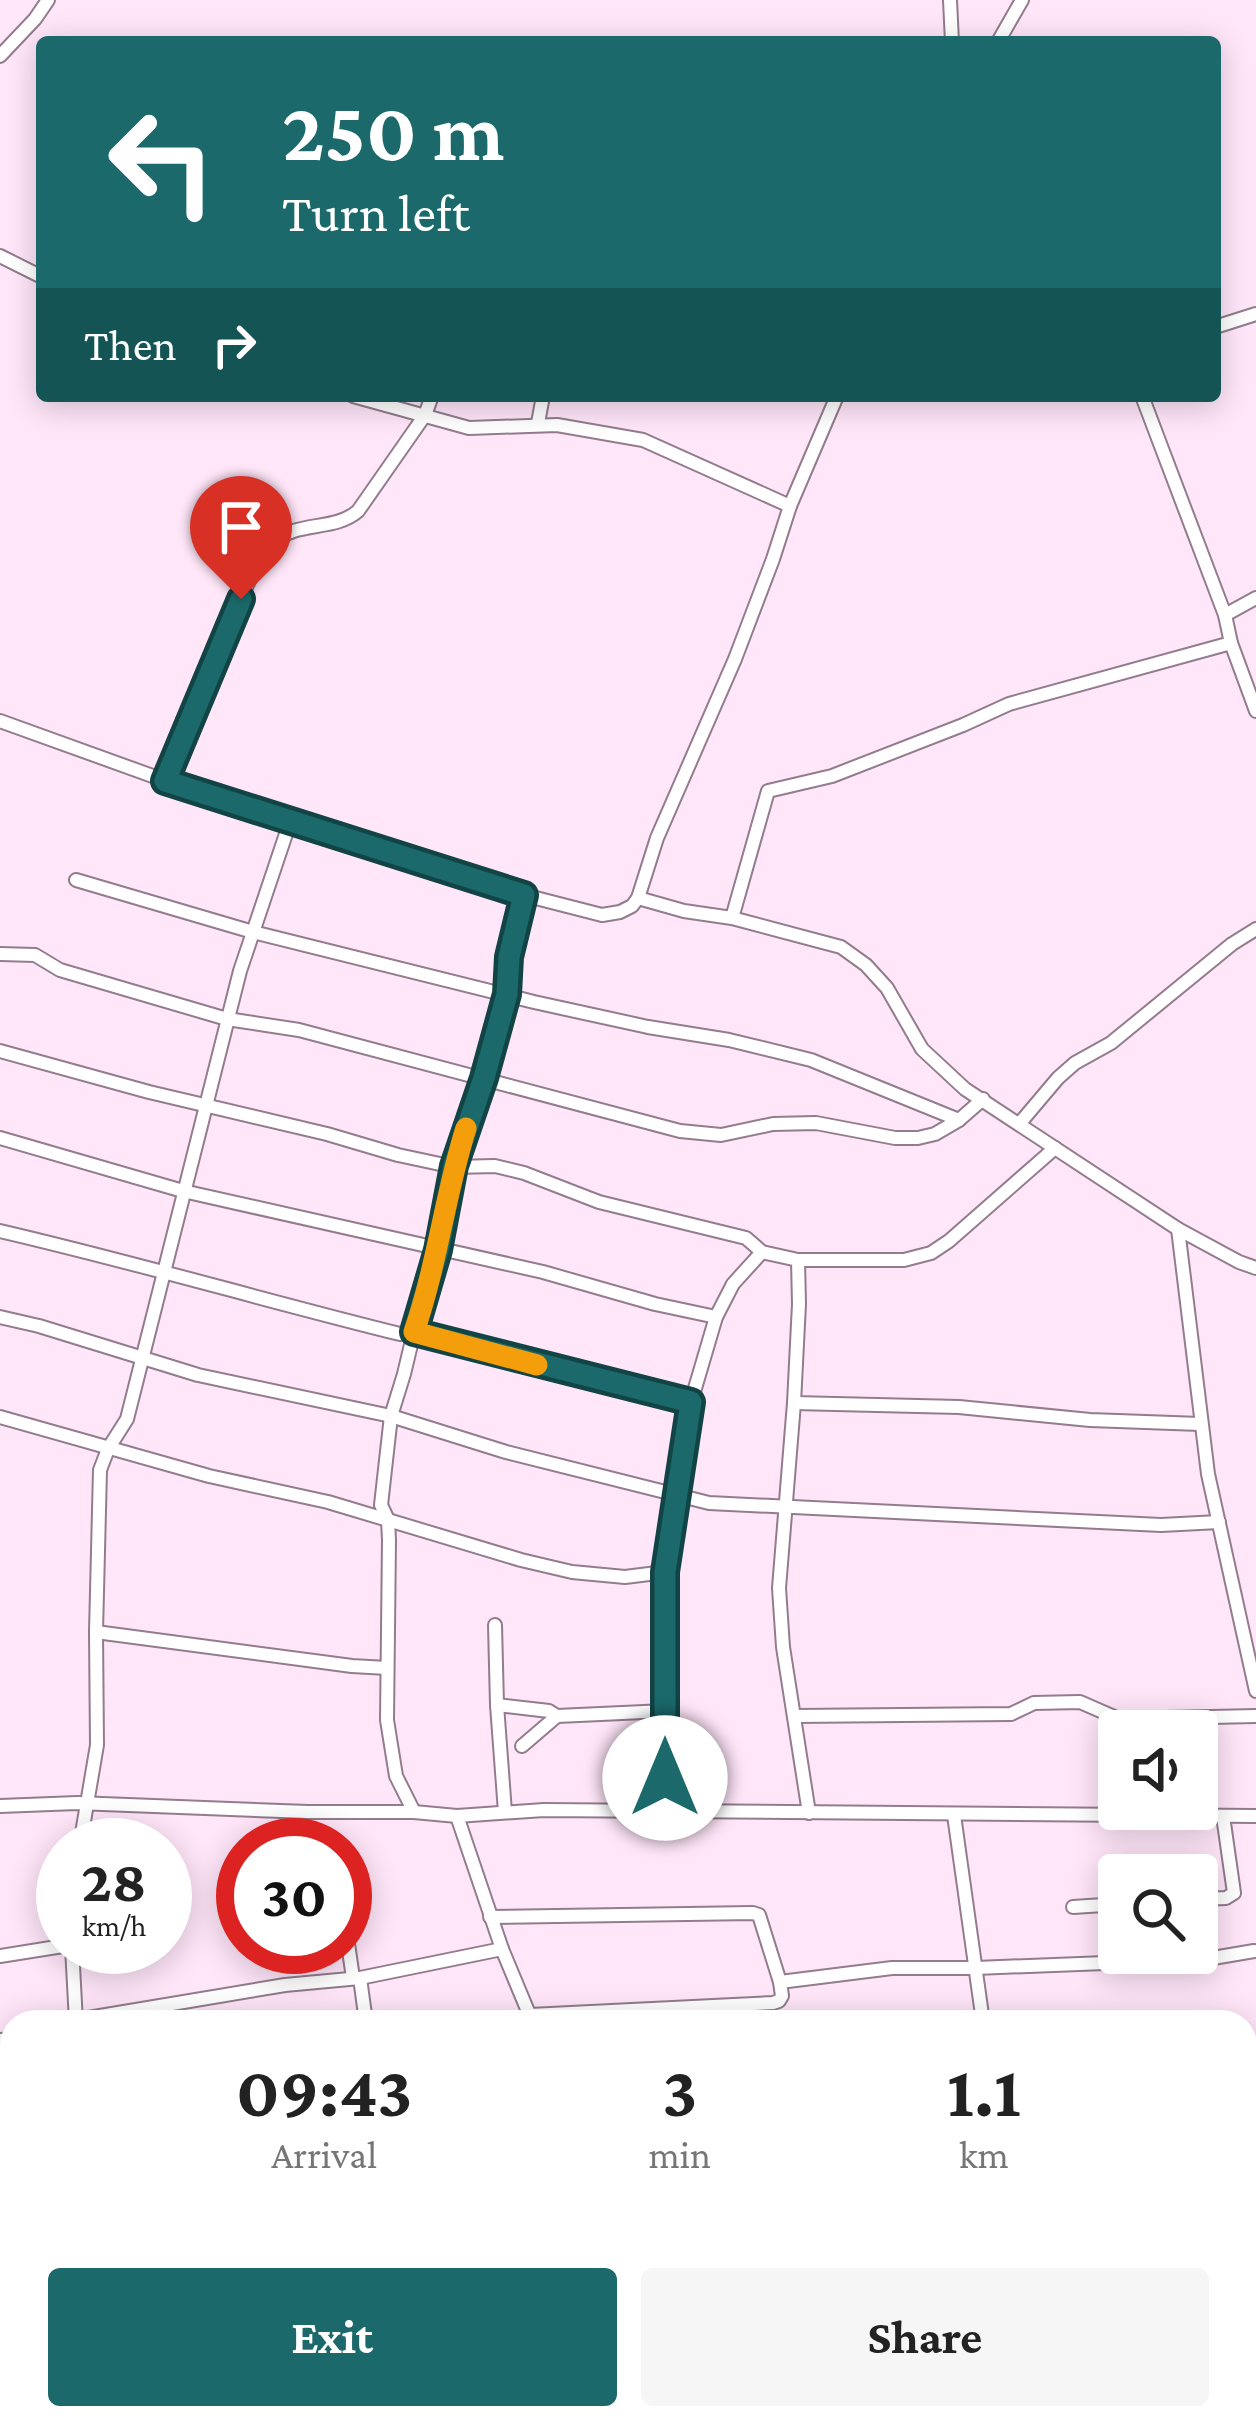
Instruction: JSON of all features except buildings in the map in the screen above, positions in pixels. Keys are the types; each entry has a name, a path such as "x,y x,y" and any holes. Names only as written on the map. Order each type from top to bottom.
{"street":[{"path":"0,56 49,0"},
{"path":"950,0 952,36"},
{"path":"1001,36 1022,0"},
{"path":"0,256 36,274"},
{"path":"1221,325 1256,314"},
{"path":"374,402 482,429 538,424 643,440 790,506"},
{"path":"165,781 241,599 270,546 286,533 335,523 358,511 430,402"},
{"path":"538,424 542,402"},
{"path":"0,721 165,781 524,895 602,915 620,912 638,898 834,402"},
{"path":"1144,402 1256,711"},
{"path":"1225,615 1256,598"},
{"path":"732,918 768,791 832,776 1009,704 1231,644"},
{"path":"84,1818 97,1745 98,1488 103,1458 127,1419 226,1019 290,822"},
{"path":"76,880 253,932 609,1018 811,1060 959,1120"},
{"path":"414,1812 396,1776 387,1720 388,1520 381,1505 391,1416 438,1250 454,1166 507,994 509,957 524,895"},
{"path":"638,898 828,942 853,955 887,988 922,1049 965,1089 1178,1228 1256,1268"},
{"path":"1020,1123 1075,1063 1111,1043 1256,929"},
{"path":"0,954 35,955 60,970 226,1019 299,1030 680,1131 722,1135 773,1124 816,1123 917,1138 959,1120 983,1099"},
{"path":"0,1051 398,1155 524,1173 599,1202 746,1238 762,1252 797,1260 904,1260 932,1253 1055,1148"},
{"path":"0,1138 183,1191 543,1272 716,1317"},
{"path":"1178,1228 1208,1474 1256,1691"},
{"path":"0,1231 400,1334 414,1332 691,1402"},
{"path":"665,1810 665,1572 691,1402 716,1317 733,1284 762,1252"},
{"path":"797,1260 794,1403 779,1588 783,1647 809,1813"},
{"path":"0,1317 142,1360 391,1416 506,1452 709,1503 1161,1525 1219,1522"},
{"path":"794,1403 959,1407 1090,1420 1200,1424"},
{"path":"0,1417 251,1486 328,1502 572,1572 625,1577 665,1572"},
{"path":"495,1625 505,1812"},
{"path":"96,1632 387,1668"},
{"path":"795,1716 1011,1714 1034,1703 1080,1702 1119,1719 1256,1716"},
{"path":"497,1705 557,1716 666,1711"},
{"path":"522,1746 557,1716"},
{"path":"0,1806 86,1804 457,1816 665,1810 1256,1816"},
{"path":"954,1815 981,2010"},
{"path":"457,1816 528,2010"},
{"path":"1218,1898 1234,1893 1223,1816"},
{"path":"1073,1907 1098,1905"},
{"path":"490,1917 759,1915 779,1982 779,2001 660,2010"},
{"path":"141,2010 356,1978 502,1949"},
{"path":"0,1956 36,1951"},
{"path":"779,1982 892,1967 1207,1959 1254,1951"},
{"path":"70,1974 75,2010"},
{"path":"355,1974 363,2010"}],"slow traffic":[{"path":"466,1128 414,1332 537,1365"}],"route":[{"path":"241,599 165,781 524,895 507,968 507,994 454,1166 438,1250 414,1332 691,1402 665,1572 665,1778"}]}
